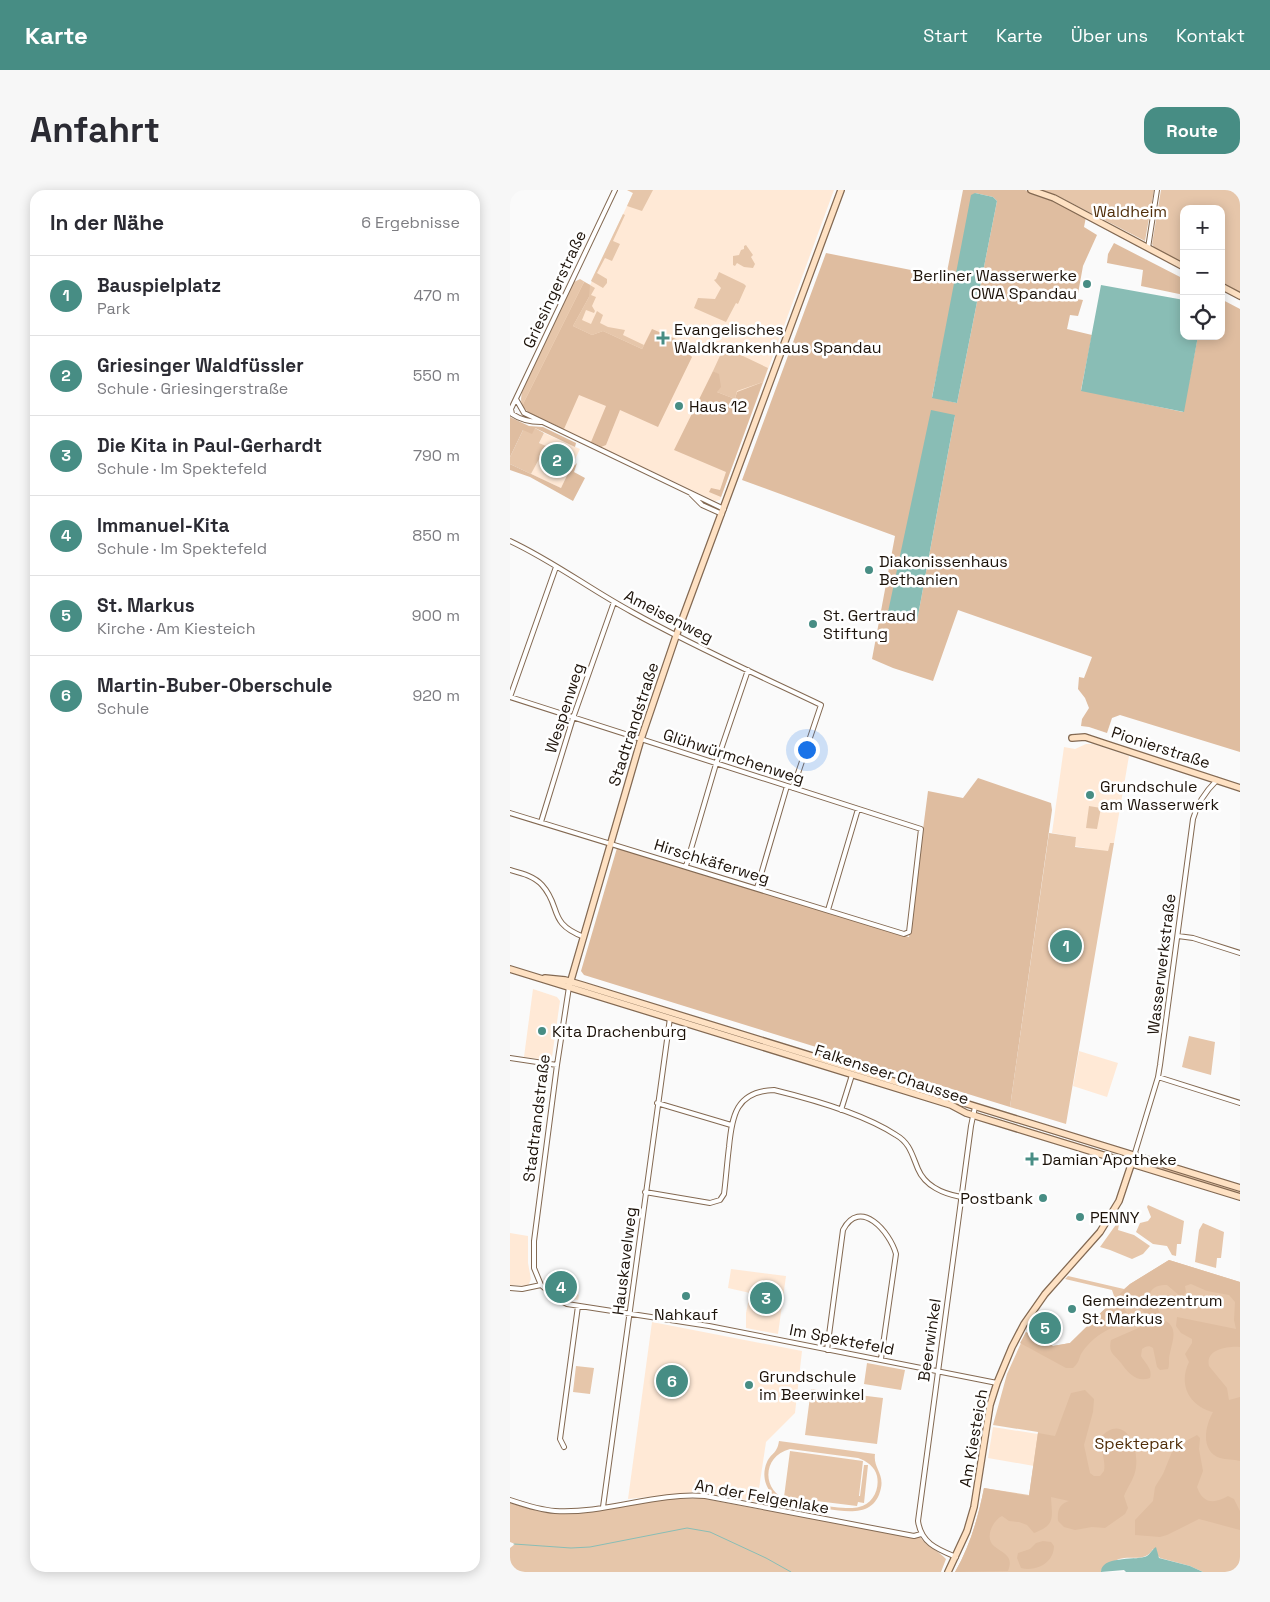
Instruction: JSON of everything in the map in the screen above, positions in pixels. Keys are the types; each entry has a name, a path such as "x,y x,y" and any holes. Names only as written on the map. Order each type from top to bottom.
{"street":[{"name":"Griesingerstraße","path":"516,399 615,190"},
{"name":"Stadtrandstraße","path":"540,1285 534,1268 534,1241 557,1064 570,985 641,739 676,636 841,190"},
{"path":"1031,190 1054,198 1180,265"},
{"path":"1148,248 1157,190"},
{"path":"1225,288 1240,296"},
{"path":"516,399 511,410 512,414 529,422 541,422"},
{"path":"516,399 524,413 690,492 723,511"},
{"name":"Ameisenweg","path":"510,541 526,548 614,602 676,636 821,704 794,788"},
{"path":"510,697 556,567"},
{"name":"Wespenweg","path":"542,822 573,718 614,602"},
{"path":"686,866 716,764 748,670"},
{"name":"Glühwürmchenweg","path":"510,697 921,829 907,934"},
{"name":"Pionierstraße","path":"1072,738 1085,738 1103,742 1240,788"},
{"name":"Wasserwerkstraße","path":"1134,1156 1158,1078 1193,820 1198,804 1217,780"},
{"path":"757,888 787,786"},
{"path":"828,910 858,809"},
{"name":"Hirschkäferweg","path":"510,813 907,934"},
{"path":"510,870 534,878 541,884 559,921 564,927 584,937"},
{"path":"1178,936 1193,938 1240,953"},
{"name":"Falkenseer Chaussee","path":"510,969 570,985 1240,1188"},
{"name":"Hauskavelweg","path":"603,1507 670,1016"},
{"path":"510,1058 557,1064"},
{"path":"840,1110 853,1072"},
{"name":"Falkenseer Chaussee","path":"853,1072 950,1105 973,1115 1240,1197"},
{"path":"1158,1078 1240,1103"},
{"path":"645,1192 710,1203 720,1200 724,1190 731,1125 734,1114 745,1099 754,1093 763,1090 774,1090 840,1110 896,1135 909,1146 921,1175 930,1185 941,1191 961,1197"},
{"path":"657,1103 731,1125"},
{"name":"Beerwinkel","path":"921,1534 918,1521 961,1197 975,1107"},
{"name":"Am Kiesteich","path":"948,1572 967,1530 974,1507 988,1418 997,1382 1012,1347 1034,1310 1058,1278 1092,1243 1112,1214 1122,1194 1134,1156"},
{"path":"827,1350 843,1230 851,1220 864,1216 878,1225 891,1241 896,1254 881,1359"},
{"path":"510,1288 522,1289 540,1285"},
{"name":"Im Spektefeld","path":"540,1285 557,1299 578,1306 630,1313 997,1382"},
{"path":"564,1447 560,1439 578,1306"},
{"name":"An der Felgenlake","path":"510,1500 539,1509 573,1511 677,1496 705,1496 914,1536 921,1534"},
{"path":"921,1534 934,1548 956,1557"}],"shaded area":[{"name":"Evangelisches Waldkrankenhaus Spandau","path":"627,190 834,190 720,500 715,501 529,413 521,403 522,392 574,282 590,285 591,283 633,193"},
{"path":"963,190 1025,190 1053,200 1086,217 1084,227 1097,235 1083,266 1077,299 1083,300 1078,316 1070,315 1067,329 1092,335 1081,390 1183,412 1197,340 1225,340 1225,301 1240,309 1240,752 1120,715 1112,718 1107,733 1081,726 1082,719 1089,708 1085,698 1078,689 1079,677 1084,678 1092,657 958,610 933,681 872,659 895,536 742,480 826,253 946,277","holes":["975,193 993,197 997,201 957,403 932,397","955,415 917,621 888,612"]},
{"path":"975,193 993,197 997,201 957,403 932,398 971,195"},
{"path":"1114,243 1180,277 1180,294 1141,286 1143,270 1107,263 1108,254"},
{"path":"584,282 590,285 589,297 573,326 592,335 603,331 642,349 652,329 676,339 692,357 658,427 620,410 606,445 601,447 591,442 606,406 579,395 564,429 529,413 522,406"},
{"path":"1101,285 1180,299 1180,340 1197,340 1184,412 1081,391"},
{"path":"713,371 719,374 721,387 717,392 735,399 737,392 763,382 721,497 709,492 711,488 720,490 726,472 674,450"},
{"path":"931,410 955,415 917,621 888,612"},
{"path":"510,417 529,426 543,427 576,443 575,447 535,428 532,434 523,430 510,457"},
{"path":"544,433 580,449 561,488 531,474 545,446 539,443"},
{"path":"577,463 574,472 585,478 573,501 530,477 510,470 510,464 561,488 571,467"},
{"name":"Grundschule am Wasserwerk","path":"1086,744 1093,744 1129,756 1114,843 1110,843 1108,852 1074,846 1076,837 1052,833 1064,747 1075,749"},
{"path":"978,778 1051,803 1052,810 1010,1107 584,975 581,971 617,848 909,937 928,791 963,798"},
{"name":"Kita Drachenburg","path":"533,989 557,997 560,1001 552,1057 549,1060 524,1057"},
{"path":"1079,1051 1118,1063 1107,1097 1073,1086"},
{"path":"510,1233 528,1236 528,1263 531,1279 528,1286 510,1285"},
{"path":"1169,1260 1240,1282 1240,1347 1224,1348 1214,1352 1210,1356 1209,1366 1227,1388 1229,1400 1240,1397 1240,1461 1220,1458 1209,1450 1206,1431 1213,1412 1198,1405 1188,1393 1185,1386 1185,1378 1189,1362 1185,1354 1192,1343 1192,1339 1181,1333 1176,1326 1177,1317 1236,1329 1234,1320 1235,1302 1229,1295 1207,1291 1191,1284 1185,1286 1186,1292 1180,1296 1167,1285 1153,1289 1150,1294 1151,1297 1162,1319 1171,1325 1174,1333 1168,1369 1160,1370 1157,1367 1153,1348 1148,1346 1142,1349 1141,1356 1148,1366 1150,1378 1137,1378 1130,1373 1112,1353 1110,1348 1111,1340 1152,1322 1127,1294 1117,1301 1129,1315 1127,1319 1092,1340 1081,1353 1073,1368 1066,1368 1020,1343 1026,1332 1053,1346 1070,1343 1130,1284"},
{"path":"731,1269 786,1276 778,1334 746,1328 746,1313 750,1293 728,1288"},
{"path":"567,1272 570,1286 579,1295 578,1300 556,1293 544,1279"},
{"path":"652,1322 802,1351 795,1413 766,1442 757,1502 711,1494 705,1491 628,1499"},
{"path":"1085,1390 1094,1399 1093,1412 1084,1445 1090,1473 1094,1476 1100,1476 1104,1471 1100,1438 1108,1431 1122,1430 1132,1441 1135,1449 1136,1467 1124,1496 1128,1508 1125,1514 1105,1528 1092,1527 1075,1530 1064,1527 1058,1521 1060,1508 1069,1501 1051,1497 1051,1520 1041,1530 1034,1533 1027,1525 1009,1521 1002,1516 993,1525 990,1534 991,1543 1009,1559 1010,1566 1008,1571 955,1572 973,1532 984,1488 1029,1496 1038,1433 1055,1436 1071,1393"},
{"path":"993,1427 1038,1434 1034,1466 988,1458"},
{"path":"1197,1435 1200,1438 1199,1449 1203,1471 1197,1487 1199,1493 1209,1501 1228,1496 1234,1499 1240,1511 1240,1530 1199,1519 1160,1537 1135,1535 1135,1520 1153,1501 1155,1487 1163,1474 1172,1452 1184,1442"},
{"path":"1043,1541 1051,1542 1054,1546 1048,1561 1032,1569 1021,1568 1017,1558 1018,1553 1030,1549 1036,1543"},
{"path":"1156,1547 1159,1558 1190,1566 1203,1572 1126,1572 1124,1570 1101,1572 1102,1567 1106,1563 1146,1556"}],"green space":[{"path":"627,190 653,190 642,211 627,206 633,193"},
{"name":"Waldheim","path":"1041,190 1154,190 1145,241 1056,195"},
{"path":"1161,190 1240,190 1240,296 1225,288 1225,205 1180,205 1180,263 1152,244"},
{"path":"623,214 625,215 613,241 620,244 612,261 605,258 597,273 607,279 607,283 603,288 591,281"},
{"path":"746,245 753,255 751,257 755,264 753,268 744,267 737,263 735,266 733,265 733,256 739,255"},
{"path":"719,272 746,286 738,304 736,303 726,322 694,308 698,298 715,299 721,288 714,280"},
{"path":"580,279 595,288 591,295 596,297 592,306 595,311 594,313 586,310 582,320 591,324 597,311 603,315 600,323 608,327 625,330 623,335 644,345 642,349 603,331 592,335 573,326 589,297 584,282 522,406 522,392 574,282"},
{"path":"724,347 768,368 763,382 737,391 735,399 717,392 719,375 713,371"},
{"path":"535,428 544,433 539,443 546,446 531,474 510,464 510,457 523,430"},
{"path":"1089,806 1101,808 1097,829 1086,828"},
{"path":"1049,833 1076,837 1075,847 1108,851 1110,843 1114,843 1066,1124 1010,1107"},
{"path":"1189,1036 1215,1042 1211,1075 1182,1067"},
{"path":"1141,1161 1240,1191 1240,1194 1140,1164"},
{"path":"1148,1205 1184,1221 1181,1244 1177,1244 1176,1256 1172,1255 1167,1246 1153,1244 1136,1232 1140,1223 1148,1221 1151,1217"},
{"path":"1120,1219 1118,1230 1134,1235 1150,1246 1143,1254 1132,1259 1100,1247"},
{"path":"1203,1223 1224,1232 1221,1258 1217,1258 1216,1268 1195,1262 1199,1230"},
{"name":"Spektepark","path":"1169,1260 1240,1282 1240,1572 1203,1572 1190,1566 1160,1558 1157,1555 1157,1550 1153,1549 1146,1556 1117,1560 1101,1570 1102,1572 955,1572 973,1532 984,1488 1029,1495 1038,1432 993,1425 1007,1374 1026,1332 1053,1346 1070,1343 1115,1299 1112,1290 1065,1279 1068,1276 1124,1289"},
{"path":"867,1363 905,1370 901,1390 864,1384"},
{"path":"576,1366 594,1368 590,1394 573,1392"},
{"path":"811,1389 883,1398 877,1444 805,1435"},
{"path":"779,1441 875,1454 882,1483 878,1497 867,1508 852,1511 827,1509 782,1501 771,1493 765,1482 764,1475 767,1462 776,1451","holes":["790,1449 858,1458 872,1467 878,1481 874,1496 868,1503 859,1507 835,1507 788,1500 779,1496 769,1482 768,1474 774,1459"]},
{"path":"790,1451 863,1461 859,1496 864,1465 868,1465 864,1503 858,1502 857,1506 784,1497"},
{"path":"701,1498 912,1538 920,1537 946,1559 941,1572 510,1572 510,1548 515,1544 510,1542 510,1503 555,1514 672,1499"}],"waterway":[{"path":"514,1544 571,1548 590,1547 687,1528 710,1532 791,1572"}],"place":[{"name":"Berliner Wasserwerke OWA Spandau","path":"1087,284"},
{"name":"Evangelisches Waldkrankenhaus Spandau","path":"663,338"},
{"name":"Haus 12","path":"679,406"},
{"name":"Griesinger Waldfüssler","path":"557,460"},
{"name":"Diakonissenhaus Bethanien","path":"869,570"},
{"name":"St. Gertraud Stiftung","path":"813,624"},
{"name":"Grundschule am Wasserwerk","path":"1090,795"},
{"name":"Bauspielplatz","path":"1066,946"},
{"name":"Kita Drachenburg","path":"542,1031"},
{"name":"Damian Apotheke","path":"1032,1159"},
{"name":"Postbank","path":"1043,1198"},
{"name":"PENNY","path":"1080,1217"},
{"name":"Immanuel-Kita","path":"561,1287"},
{"name":"Nahkauf","path":"686,1296"},
{"name":"Die Kita in Paul-Gerhardt","path":"766,1298"},
{"name":"Gemeindezentrum St. Markus","path":"1072,1309"},
{"name":"St. Markus","path":"1045,1328"},
{"name":"Martin-Buber-Oberschule","path":"672,1381"},
{"name":"Grundschule im Beerwinkel","path":"749,1385"}]}
